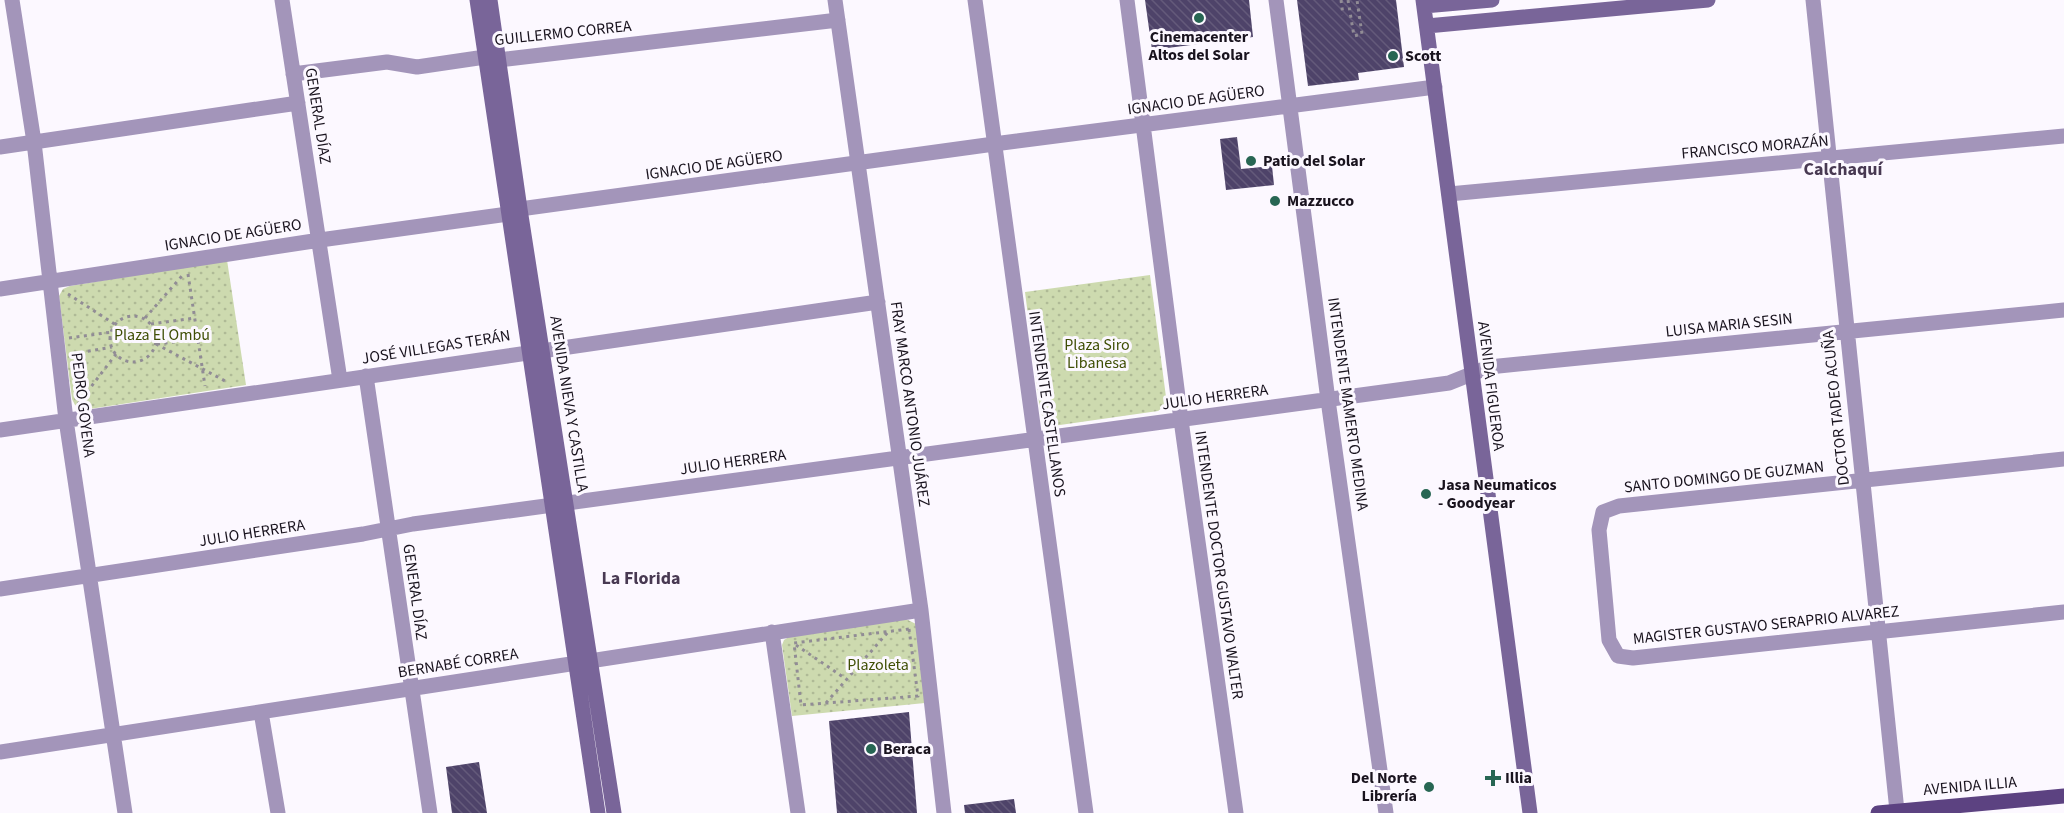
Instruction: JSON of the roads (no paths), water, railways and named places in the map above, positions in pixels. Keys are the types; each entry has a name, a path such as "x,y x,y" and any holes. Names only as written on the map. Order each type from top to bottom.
{"main road":[{"name":"AVENIDA ILLIA","path":"1878,813 1962,809 2064,796"}],"street":[{"name":"PEDRO GOYENA","path":"12,0 34,142 66,420 125,813"},
{"name":"GENERAL DÍAZ","path":"282,0 340,380"},
{"name":"AVENIDA NIEVA Y CASTILLA","path":"477,0 492,59 583,662 614,813"},
{"name":"AVENIDA NIEVA Y CASTILLA","path":"490,0 492,59"},
{"name":"FRAY MARCO ANTONIO JUÁREZ","path":"835,0 921,610 944,813"},
{"name":"INTENDENTE CASTELLANOS","path":"975,0 1086,813"},
{"name":"INTENDENTE DOCTOR GUSTAVO WALTER","path":"1127,0 1180,420 1236,813"},
{"name":"INTENDENTE MAMERTO MEDINA","path":"1276,0 1328,400 1386,813"},
{"path":"1424,3 1492,0"},
{"path":"1427,26 1708,0"},
{"name":"DOCTOR TADEO ACUÑA","path":"1813,0 1897,811"},
{"name":"AVENIDA FIGUEROA","path":"1424,3 1530,813"},
{"name":"GUILLERMO CORREA","path":"293,74 387,62 417,67 838,20"},
{"name":"IGNACIO DE AGÜERO","path":"0,289 320,240 994,144 1435,87"},
{"path":"0,147 298,103"},
{"name":"FRANCISCO MORAZÁN","path":"1449,194 2064,136"},
{"name":"JOSÉ VILLEGAS TERÁN","path":"0,430 536,350 878,302"},
{"name":"LUISA MARIA SESIN","path":"1471,374 1490,367 2064,310"},
{"name":"JULIO HERRERA","path":"0,589 413,524 1449,383 1471,374"},
{"name":"GENERAL DÍAZ","path":"366,376 430,813"},
{"name":"SANTO DOMINGO DE GUZMAN","path":"1603,512 1619,506 2064,459"},
{"name":"MAGISTER GUSTAVO SERAPRIO ALVAREZ","path":"1603,512 1599,530 1609,640 1618,656 1634,658 2064,612"},
{"name":"BERNABÉ CORREA","path":"0,752 921,610"},
{"path":"772,632 798,813"},
{"name":"AVENIDA NIEVA Y CASTILLA","path":"583,662 598,813"},
{"path":"261,712 278,813"}],"place":[{"name":"Cinemacenter Altos del Solar","path":"1199,18"},
{"name":"Scott","path":"1393,56"},
{"name":"Patio del Solar","path":"1251,161"},
{"name":"Mazzucco","path":"1275,201"},
{"name":"Jasa Neumaticos - Goodyear","path":"1426,494"},
{"name":"Beraca","path":"871,749"},
{"name":"Illia","path":"1493,778"},
{"name":"Del Norte Librería","path":"1429,787"}],"district":[{"name":"Calchaquí","path":"1843,169"},
{"name":"La Florida","path":"641,578"}],"park label":[{"name":"Plaza El Ombú","path":"162,335"},
{"name":"Plaza Siro Libanesa","path":"1097,354"},
{"name":"Plazoleta","path":"878,665"}]}
